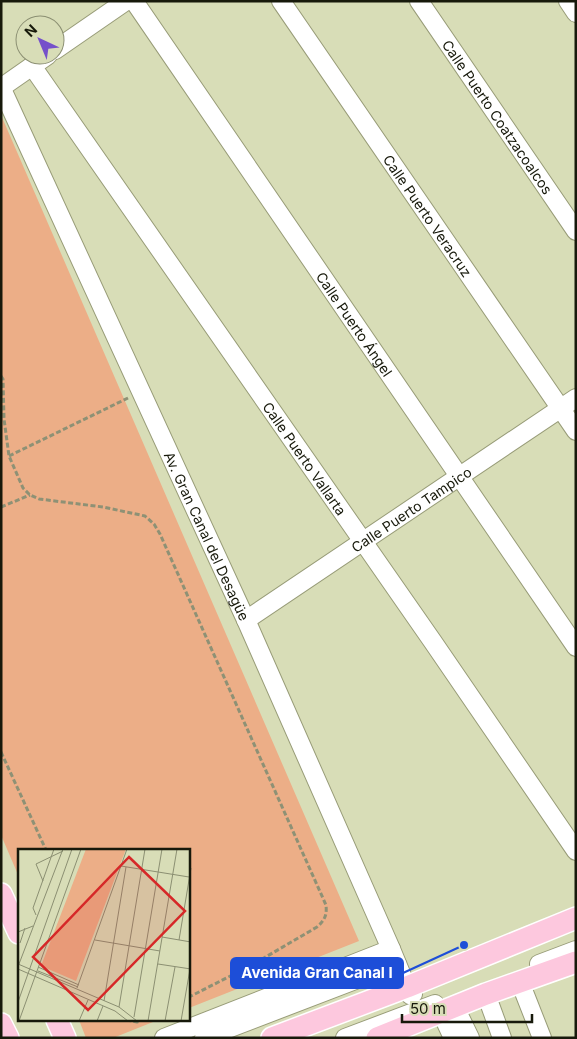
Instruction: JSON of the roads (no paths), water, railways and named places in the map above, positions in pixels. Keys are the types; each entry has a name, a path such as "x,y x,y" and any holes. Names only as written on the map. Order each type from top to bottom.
{"main road":[{"path":"1,894 18,931"},
{"path":"272,1038 408,991 576,918"},
{"path":"376,1038 486,994 576,962"},
{"path":"58,1022 65,1038"},
{"path":"1,1024 8,1038"}],"street":[{"path":"65,43 126,1"},
{"name":"Calle Puerto Ángel","path":"134,1 576,647"},
{"name":"Calle Puerto Veracruz","path":"281,1 576,430"},
{"name":"Calle Puerto Coatzacoalcos","path":"419,1 576,232"},
{"path":"568,1 576,13"},
{"path":"1,87 32,66"},
{"name":"Calle Puerto Vallarta","path":"32,66 576,851"},
{"name":"Av. Gran Canal del Desagüe","path":"1,87 246,620 408,991"},
{"name":"Calle Puerto Tampico","path":"246,620 576,398"},
{"path":"297,1038 408,991 576,927"},
{"path":"344,1038 576,950"},
{"path":"164,1038 394,956"},
{"path":"204,1038 394,956"},
{"path":"520,982 542,1038"},
{"path":"486,994 502,1038"},
{"path":"448,1009 453,1038"},
{"path":"448,1009 470,1038"}],"place":[{"name":"Avenida Gran Canal I","path":"464,945"}]}
